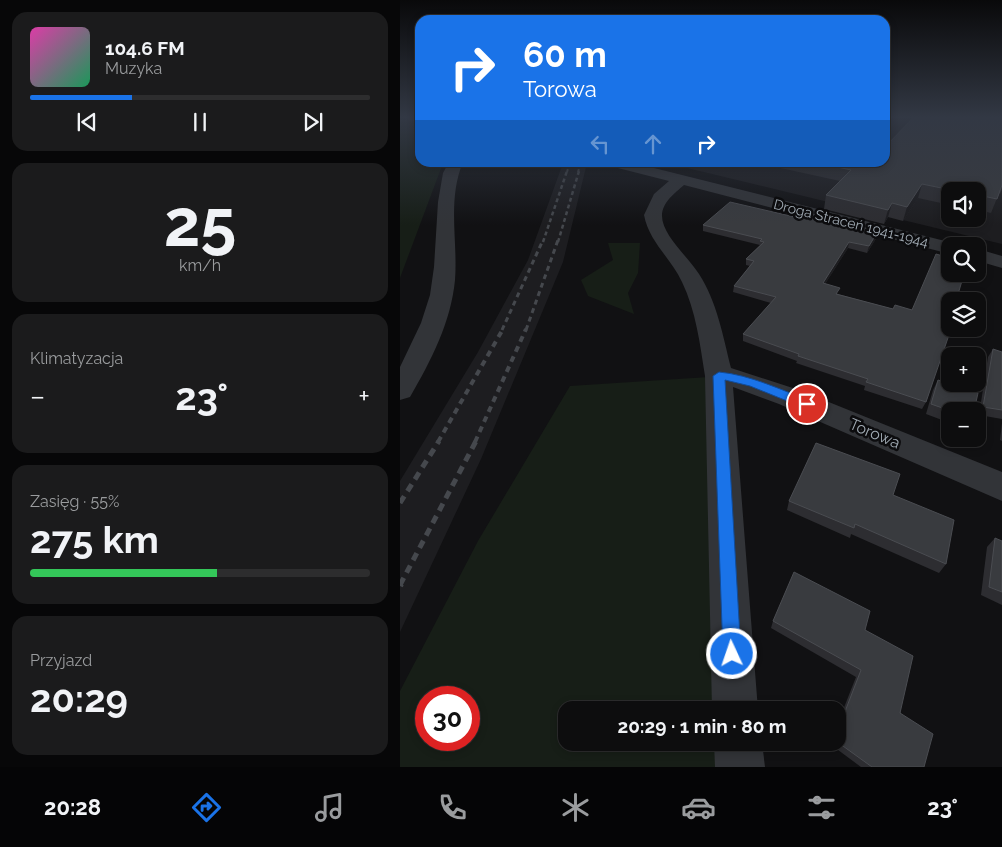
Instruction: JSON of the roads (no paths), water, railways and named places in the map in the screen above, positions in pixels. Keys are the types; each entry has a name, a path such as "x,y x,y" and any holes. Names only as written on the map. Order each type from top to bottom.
{"street":[{"path":"400,390 427,339 437,311 445,268 446,210 450,178 454,167"},
{"name":"Droga Straceń 1941-1944","path":"630,167 941,246"},
{"path":"680,180 660,198 654,211 654,221 658,233 685,269 697,290 719,376 735,701"},
{"path":"986,258 1002,262"},
{"name":"Torowa","path":"719,376 754,383 1002,487"},
{"path":"739,751 740,767"}],"railway":[{"path":"567,172 568,167"},
{"path":"578,172 580,167"},
{"path":"543,242 567,171"},
{"path":"558,242 579,171"},
{"path":"502,330 543,240"},
{"path":"526,330 558,240"},
{"path":"438,442 503,329"},
{"path":"475,442 526,329"},
{"path":"400,503 439,441"},
{"path":"400,585 476,441"}]}
